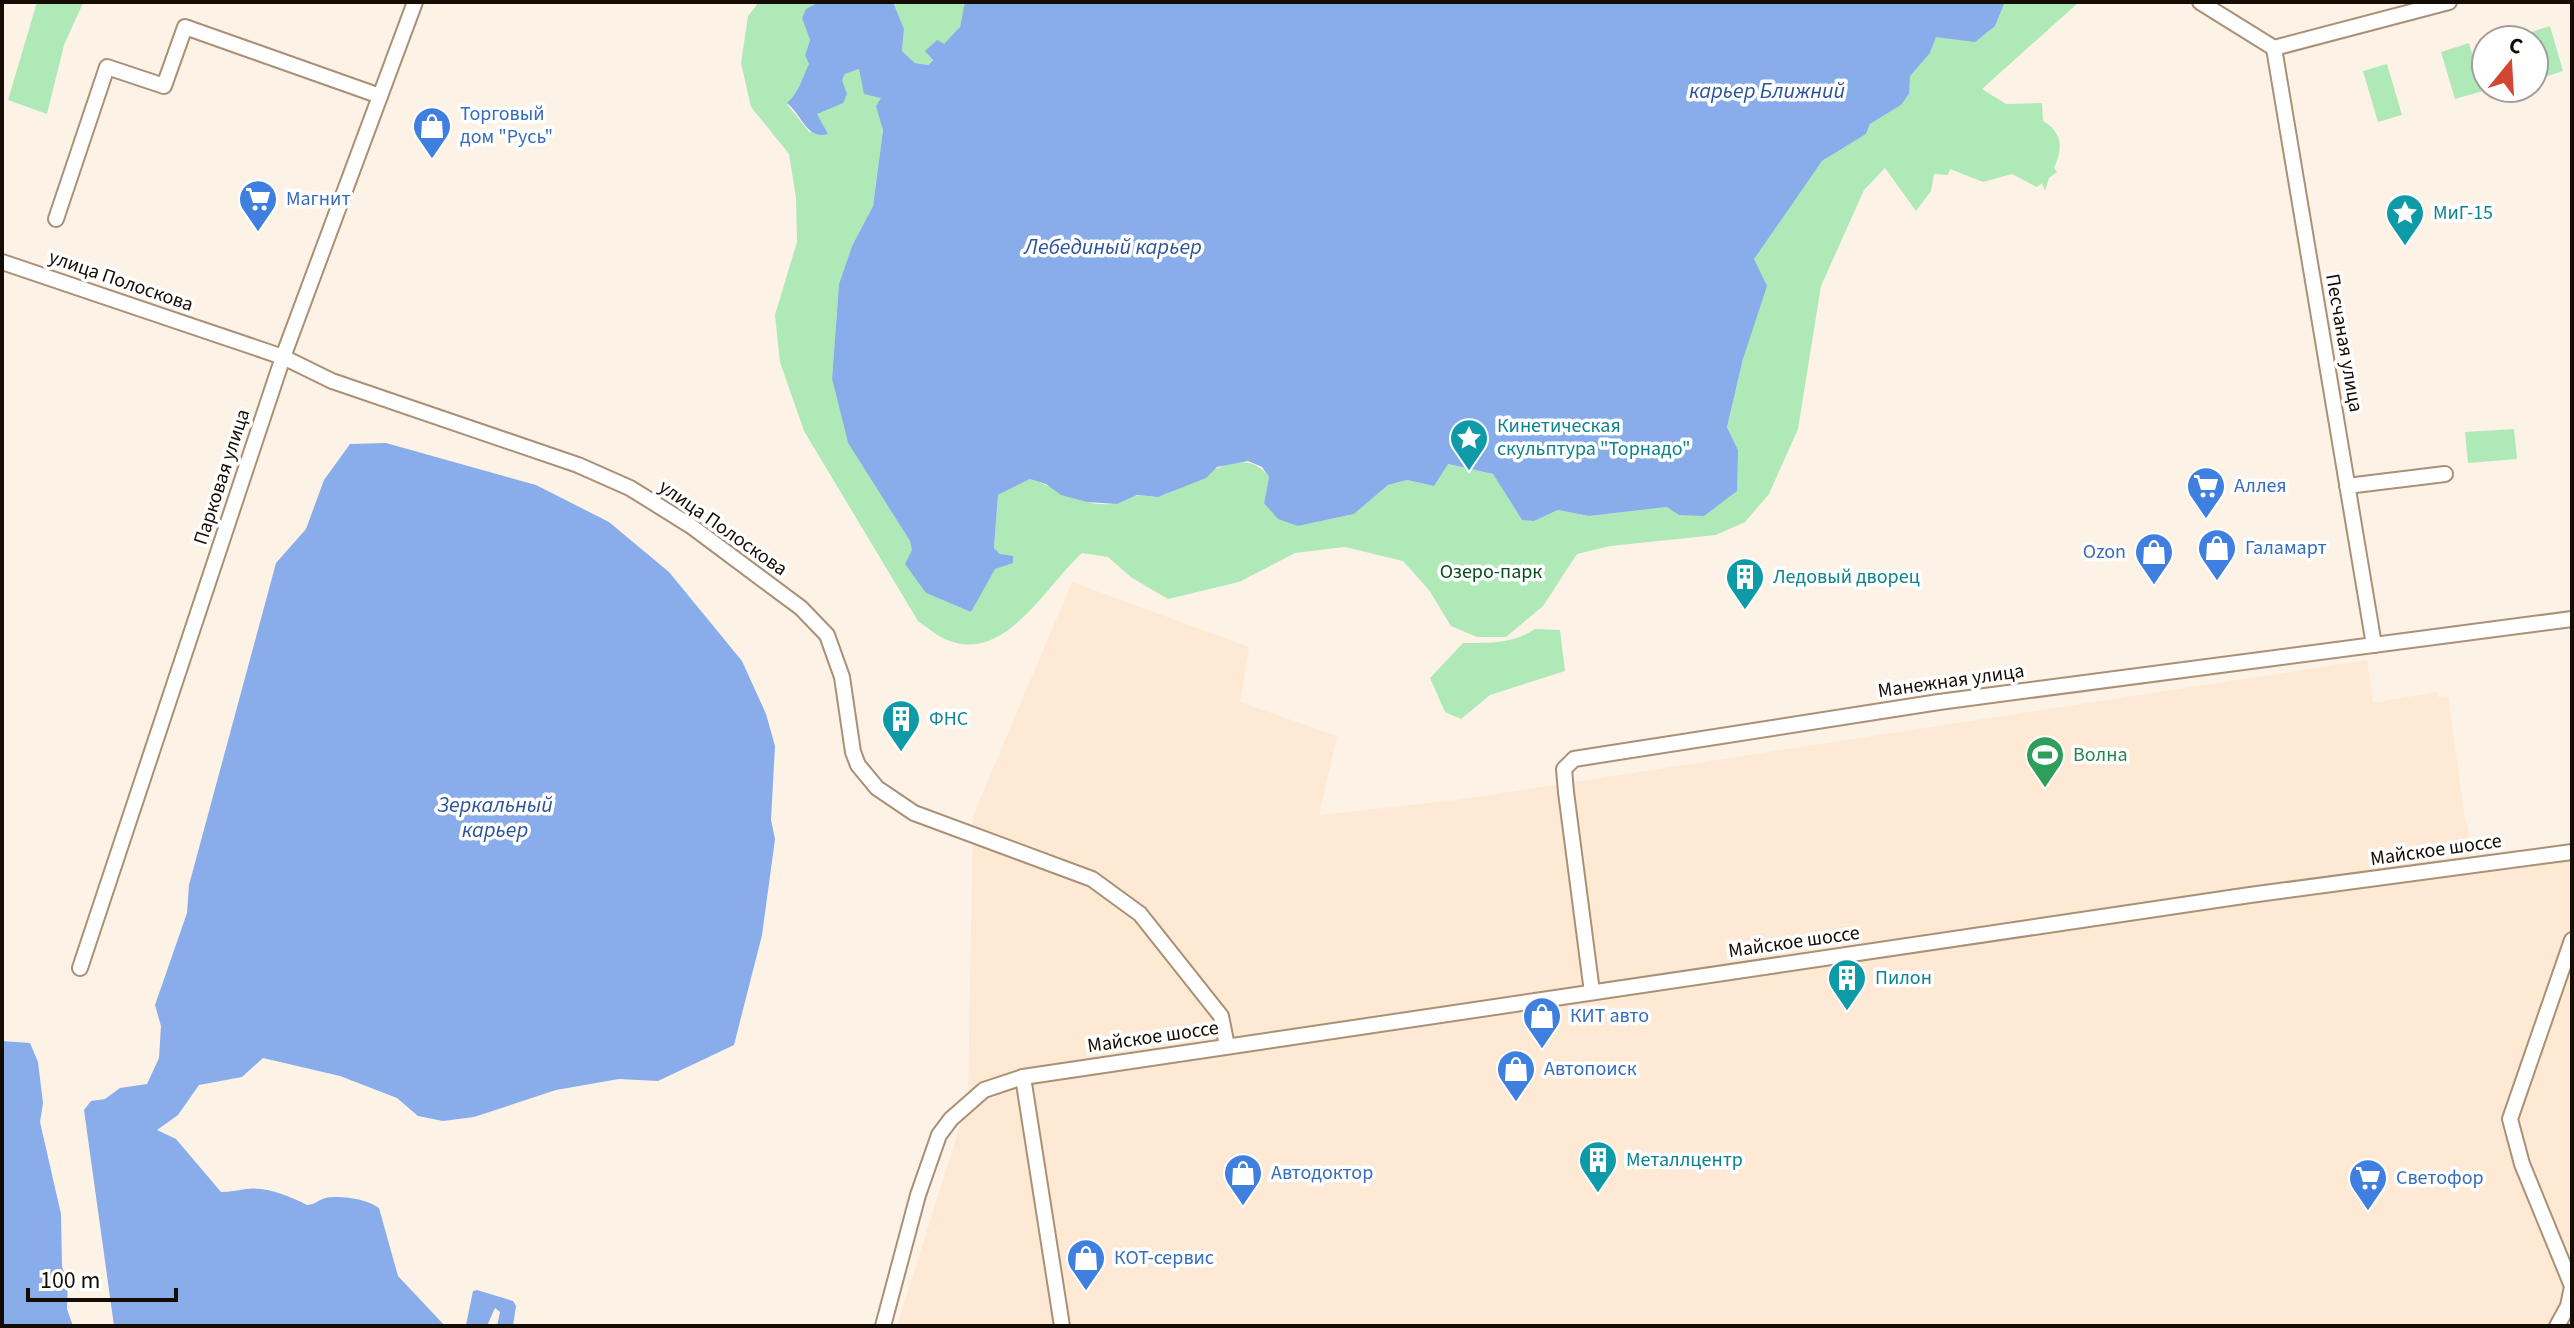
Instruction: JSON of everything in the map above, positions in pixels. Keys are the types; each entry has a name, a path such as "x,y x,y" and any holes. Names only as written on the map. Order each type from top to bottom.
{"street":[{"name":"Парковая улица","path":"80,968 283,357 415,2"},
{"path":"2200,2 2274,48 2449,2"},
{"path":"56,219 107,67 164,86 185,27 380,96"},
{"name":"Песчаная улица","path":"2274,48 2374,645"},
{"name":"улица Полоскова","path":"2,262 283,357 332,381 578,465 630,488 691,526 801,608 827,635 842,677 853,752 858,765 877,788 914,813 1092,879 1140,914 1221,1016 1227,1046"},
{"path":"2347,486 2445,474"},
{"name":"Манежная улица","path":"1592,992 1564,769 1574,759 1939,702 2572,619"},
{"name":"Майское шоссе","path":"883,1326 918,1195 939,1135 951,1119 984,1090 1023,1077 2250,895 2572,852"},
{"path":"2557,1326 2568,1306 2572,1286 2522,1164 2510,1119 2572,940"},
{"path":"1023,1077 1062,1326"}],"shaded area":[{"path":"1072,582 1249,647 1240,702 1337,736 1319,815 1457,800 2367,660 2373,703 2437,692 2439,698 2448,697 2465,818 2477,871 2572,857 2572,1326 897,1326 968,1101 973,816"}],"green space":[{"path":"37,2 83,3 64,45 47,114 8,100"},
{"name":"Озеро-парк","path":"759,2 819,2 807,9 802,18 810,40 805,55 810,64 787,104 810,133 817,114 843,89 845,74 859,69 881,97 883,130 873,206 852,246 839,284 832,379 848,443 910,541 926,593 971,612 1000,554 994,548 998,495 1030,479 1082,501 1105,504 1138,496 1160,496 1216,468 1245,462 1258,466 1269,477 1264,503 1298,526 1354,514 1388,485 1407,480 1434,486 1447,464 1493,474 1522,520 1534,521 1558,510 1589,516 1667,507 1738,450 1727,427 1743,359 1753,259 1822,161 1866,134 1870,124 1901,105 1909,94 1909,76 1930,53 1936,37 1995,26 2005,2 2079,2 1982,89 2006,104 2042,103 2043,121 2058,136 2060,148 2054,168 2057,172 2049,178 2045,191 2042,183 2037,187 2012,174 1983,182 1950,169 1948,175 1934,174 1931,191 1916,211 1885,168 1864,190 1821,286 1798,429 1769,494 1745,522 1716,535 1610,546 1577,554 1543,606 1506,637 1477,637 1451,626 1429,590 1403,561 1345,547 1295,553 1239,582 1168,599 1132,578 1108,557 1082,553 1024,617 1007,631 989,641 970,645 950,641 918,621 804,431 780,362 775,315 797,242 796,198 789,154 751,107 741,63 748,16"},
{"path":"893,2 965,2 967,5 960,27 928,65 915,63 902,51 904,29"},
{"path":"2550,26 2563,71 2550,75"},
{"path":"2469,43 2470,95 2455,99 2441,52"},
{"path":"2387,64 2402,115 2378,122 2363,71"},
{"path":"2514,429 2517,459 2468,463 2465,432"},
{"path":"1535,629 1560,630 1565,671 1490,695 1461,719 1445,712 1430,678 1463,643 1509,640"}],"water":[{"name":"Лебединый карьер","path":"819,2 893,2 904,29 902,51 915,63 928,65 933,60 925,51 937,40 944,44 960,27 965,2 2005,2 1995,26 1975,42 1936,37 1930,53 1910,76 1909,94 1901,105 1870,124 1866,134 1822,161 1754,259 1767,286 1743,359 1727,427 1738,450 1737,491 1704,516 1679,515 1667,507 1589,516 1558,510 1534,521 1522,520 1493,474 1448,464 1434,486 1407,480 1388,485 1354,514 1298,526 1278,519 1264,503 1269,477 1262,467 1248,461 1217,467 1206,478 1158,497 1137,495 1117,504 1087,502 1061,495 1046,484 1030,479 998,495 994,548 1000,554 1013,556 1013,563 995,569 971,612 926,593 905,564 912,550 910,541 848,443 832,379 839,284 852,246 873,206 883,130 876,106 881,98 864,94 859,69 845,74 842,80 847,94 843,103 817,114 828,134 821,135 810,130 787,103 809,64 805,55 810,40 802,18 806,9"},
{"name":"Зеркальный карьер","path":"386,443 536,485 609,522 669,572 742,661 766,714 775,746 771,820 775,839 762,935 734,1045 658,1081 619,1079 556,1090 474,1117 443,1121 418,1116 397,1098 340,1076 263,1058 242,1077 199,1085 178,1115 157,1130 176,1139 221,1192 269,1190 307,1205 325,1198 346,1197 379,1208 398,1276 445,1326 114,1326 84,1110 91,1101 105,1099 120,1088 147,1084 159,1058 161,1026 155,1005 187,913 189,885 276,563 306,529 324,480 350,444"},
{"path":"2,1041 30,1043 38,1062 43,1103 40,1122 61,1214 62,1267 68,1281 67,1309 73,1326 2,1326"},
{"path":"473,1291 513,1301 516,1306 513,1326 497,1326 500,1312 495,1308 487,1326 466,1325"}],"place":[{"name":"Торговый дом \"Русь\"","path":"432,160"},
{"name":"Магнит","path":"258,233"},
{"name":"МиГ-15","path":"2405,247"},
{"name":"Кинетическая скульптура \"Торнадо\"","path":"1469,472"},
{"name":"Аллея","path":"2206,520"},
{"name":"Галамарт","path":"2217,582"},
{"name":"Ozon","path":"2154,586"},
{"name":"Ледовый дворец","path":"1745,611"},
{"name":"ФНС","path":"901,753"},
{"name":"Волна","path":"2045,789"},
{"name":"Пилон","path":"1847,1012"},
{"name":"КИТ авто","path":"1542,1050"},
{"name":"Автопоиск","path":"1516,1103"},
{"name":"Металлцентр","path":"1598,1194"},
{"name":"Автодоктор","path":"1243,1207"},
{"name":"Светофор","path":"2368,1212"},
{"name":"КОТ-сервис","path":"1086,1292"}],"water label":[{"name":"карьер Ближний","path":"1767,91"}]}
